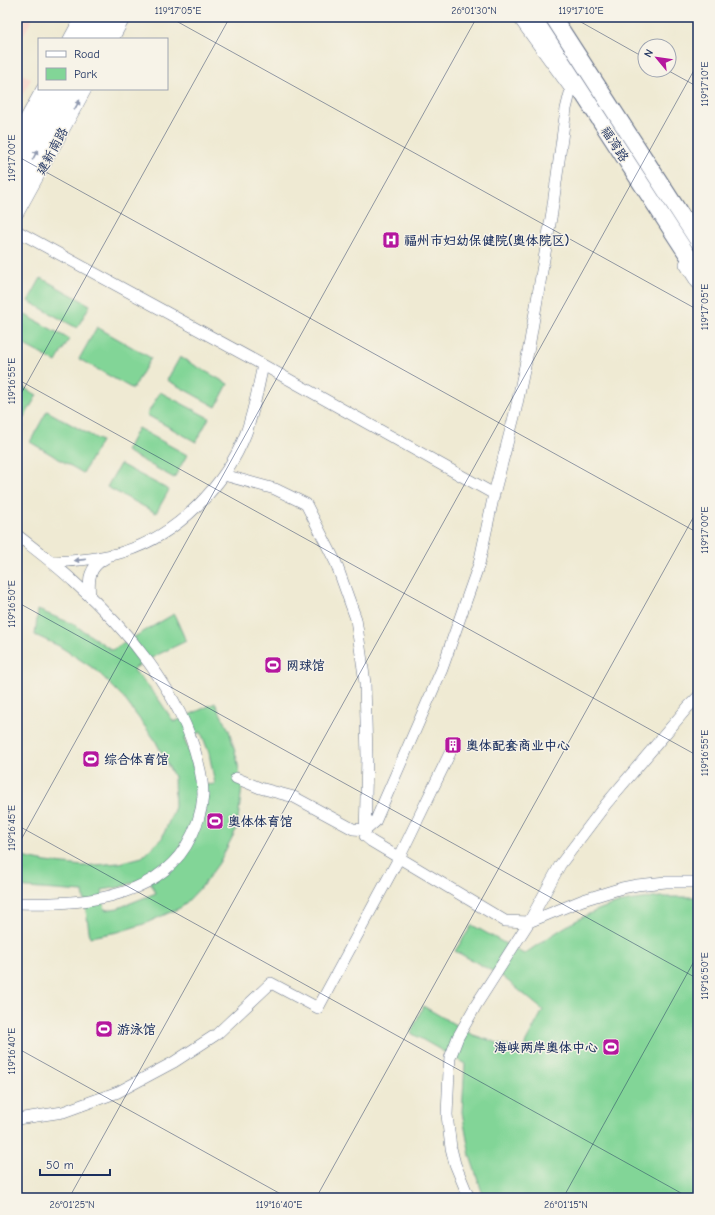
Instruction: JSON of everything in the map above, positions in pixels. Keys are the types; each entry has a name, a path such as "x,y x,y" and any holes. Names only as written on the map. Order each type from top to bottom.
{"highway":[{"path":"86,38 96,17"},
{"path":"99,38 110,17"},
{"name":"福湾路","path":"533,17 698,271"},
{"name":"福湾路","path":"553,17 698,241"},
{"path":"17,164 57,90"},
{"path":"17,190 70,90"}],"main road":[{"path":"71,38 82,17"},
{"path":"113,38 124,17"},
{"path":"519,17 571,88 698,283"},
{"path":"560,17 698,230"},
{"path":"17,136 42,90"},
{"name":"建新南路","path":"17,213 84,90"}],"street":[{"path":"236,778 260,788 294,797 353,829 366,830 375,822 442,669 479,564 529,347 546,251 566,109 571,88"},
{"path":"17,231 263,365 494,494"},
{"path":"51,562 69,562 108,556 138,546 151,540 175,524 197,506 213,490 237,453 246,433 256,400 263,365"},
{"path":"224,475 275,489 306,504 336,563 356,619 364,683 367,757 365,836 505,921 529,922 583,900 622,888 666,882 698,882"},
{"path":"17,535 51,562 90,597 131,640 159,679 180,714 192,741 202,782 201,810 190,838 174,862 152,880 121,892 80,901 45,904 17,903"},
{"path":"90,597 90,574 99,562 108,556"},
{"path":"469,1198 455,1164 448,1132 447,1084 450,1058 456,1042 463,1027 529,922 565,859 606,804 698,697"},
{"path":"17,1120 63,1112 118,1092 174,1062 217,1034 271,983 318,1008 399,858 450,753"}],"shaded area":[{"path":"17,17 33,17 17,48"},
{"path":"17,71 31,79 17,104"}],"green space":[{"path":"41,278 90,305 77,328 28,301"},
{"path":"20,312 69,339 56,362 17,341 17,318"},
{"path":"97,327 151,358 133,389 79,359"},
{"path":"180,357 228,384 216,407 167,380"},
{"path":"17,384 37,395 24,418 17,414"},
{"path":"160,392 209,418 196,442 147,415"},
{"path":"47,411 101,441 83,473 30,442"},
{"path":"138,428 187,455 174,478 126,451"},
{"path":"120,464 169,490 156,513 107,487"},
{"path":"38,610 73,624 112,650 174,614 186,641 133,669 157,697 174,722 215,703 229,730 237,759 242,787 237,828 219,863 203,885 182,907 144,924 118,932 90,937 83,892 17,886 17,856 46,862 83,866 119,863 142,857 162,838 175,807 174,777 155,740 123,697 96,670 59,646 35,635","holes":["201,732 209,753 215,784 197,786 193,762 184,739","147,877 156,893 118,908 105,910 102,890 121,887"]},
{"name":"海峡两岸奥体中心","path":"660,897 698,897 698,1198 484,1198 470,1156 462,1112 465,1064 411,1033 423,1006 473,1035 523,1051 526,1042 543,1010 503,977 455,951 472,925 524,954 547,938 584,916 628,901"}],"place":[{"name":"福州市妇幼保健院(奥体院区)","path":"391,240"},
{"name":"网球馆","path":"273,665"},
{"name":"奥体配套商业中心","path":"453,745"},
{"name":"综合体育馆","path":"91,759"},
{"name":"奥体体育馆","path":"215,821"},
{"name":"游泳馆","path":"104,1029"},
{"name":"海峡两岸奥体中心","path":"611,1047"}]}
